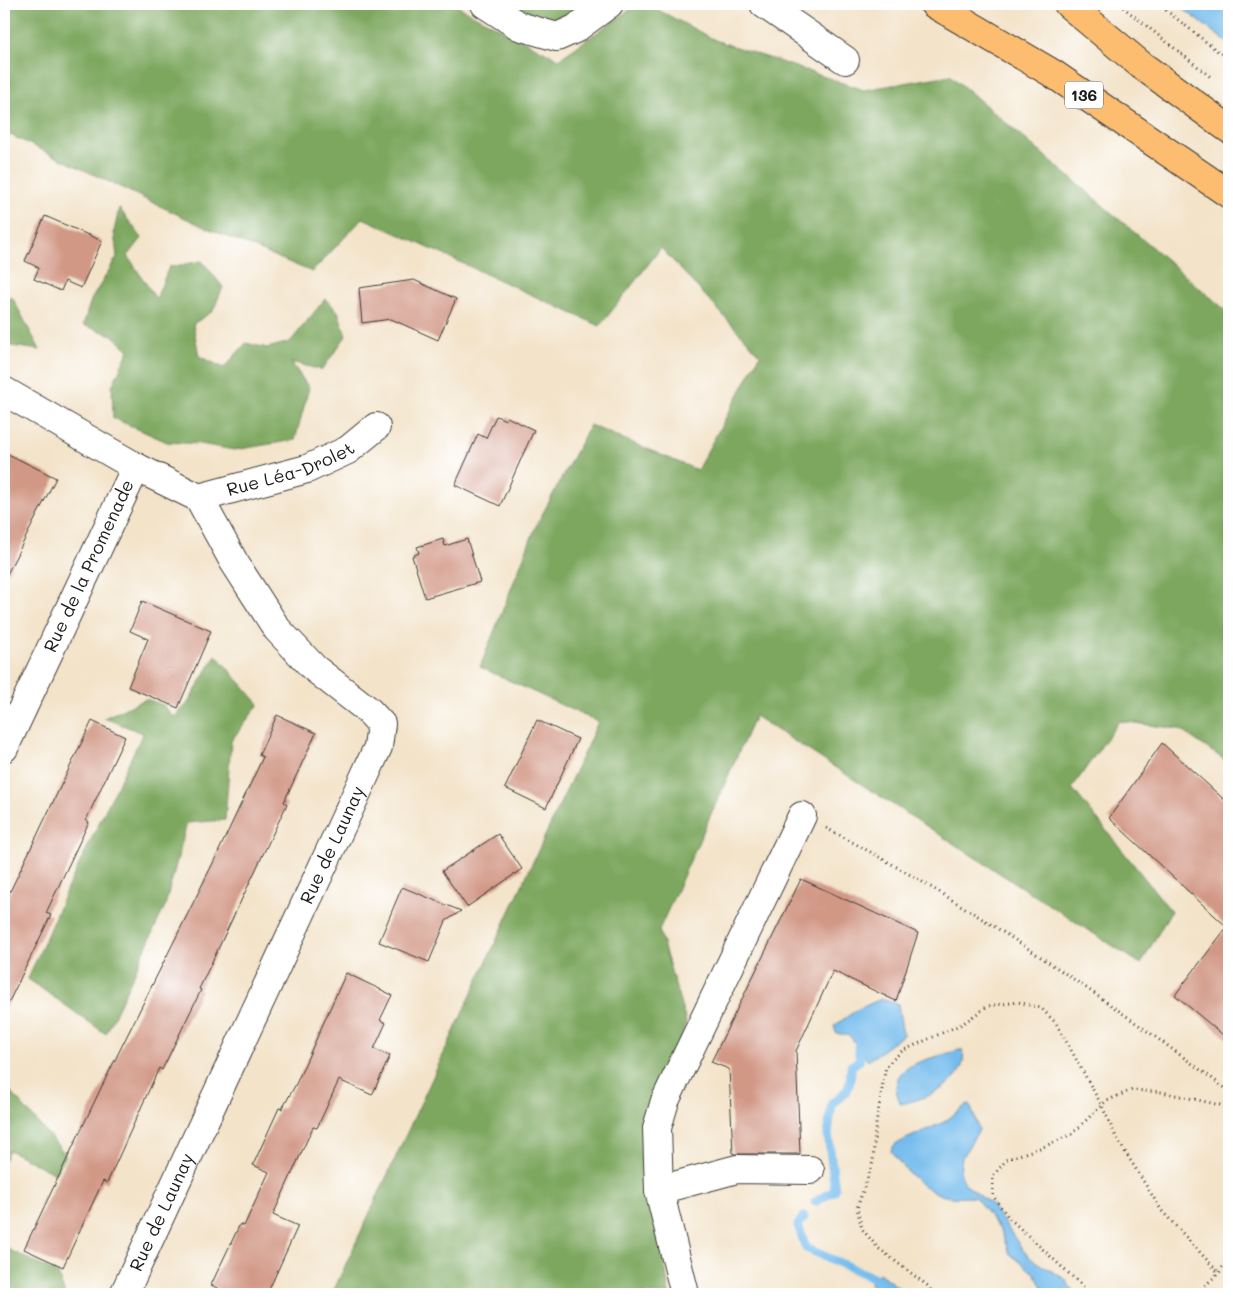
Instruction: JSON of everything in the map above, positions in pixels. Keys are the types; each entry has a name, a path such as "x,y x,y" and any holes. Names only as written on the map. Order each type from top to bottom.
{"main road":[{"name":"136","path":"934,4 1052,73 1229,194"},
{"path":"1068,4 1141,65 1229,129"}],"street":[{"path":"485,4 519,26 556,37 575,29 609,4"},
{"path":"764,4 845,60"},
{"name":"Rue de la Promenade","path":"4,391 136,467 4,748"},
{"name":"Rue Léa-Drolet","path":"199,498 307,469 348,450 376,427"},
{"path":"136,467 199,498"},
{"name":"Rue de Launay","path":"124,1294 378,747 381,724 368,710 314,668 277,628 234,562 199,498"},
{"path":"685,1294 658,1190 657,1128 665,1101 802,816"},
{"path":"658,1190 737,1169 810,1170"}],"path":[{"path":"1119,4 1216,82"},
{"path":"1158,4 1229,60"},
{"path":"802,816 951,897 1092,990 1229,1091"},
{"path":"933,1294 928,1286 873,1242 862,1229 857,1208 873,1162 875,1130 886,1066 902,1051 962,1024 988,1006 1018,1002 1041,1008 1056,1023 1102,1106 1116,1137 1162,1211 1219,1273"},
{"path":"1091,1294 1009,1218 993,1196 992,1176 1007,1159 1044,1147 1072,1134 1102,1106 1132,1090 1162,1092 1229,1107"},
{"path":"1204,1294 1202,1288 1219,1273 1229,1256"}],"green space":[{"path":"4,4 453,4 559,59 638,4 647,4 715,40 864,90 950,75 1229,313 1229,763 1179,729 1119,721 1072,788 1171,911 1141,964 755,716 659,930 686,1022 648,1136 669,1294 332,1294 598,722 480,667 536,526 590,425 697,470 760,355 661,248 600,326 363,218 312,272 202,226 4,132"},
{"path":"507,4 585,4 557,23"},
{"path":"119,208 142,238 128,256 156,299 169,267 202,261 223,287 213,311 193,324 199,356 224,368 246,343 267,348 290,342 325,299 338,311 346,336 322,370 291,362 309,388 295,440 234,450 200,444 167,442 113,418 112,386 129,350 112,335 83,325 91,300 117,257 114,232"},
{"path":"12,297 40,350 4,345 4,299"},
{"path":"216,655 259,704 231,741 225,820 187,823 165,906 106,1034 28,979 66,891 143,733 104,718 146,699 163,705 174,717 188,703"},
{"path":"4,1084 66,1155 55,1174 9,1150 4,1161"},
{"path":"4,1247 58,1274 65,1294 4,1294"}],"water":[{"path":"1177,4 1229,4 1229,44"},
{"path":"881,999 898,1004 903,1035 868,1061 850,1036 836,1033 834,1026 858,1009"},
{"path":"963,1050 963,1062 959,1072 952,1080 943,1088 933,1093 901,1104 896,1090 897,1080 903,1072 912,1065"},
{"path":"970,1105 979,1130 962,1157 960,1172 965,1184 991,1204 1023,1250 1033,1260 1065,1279 1073,1291 1085,1294 1046,1294 1034,1273 1009,1253 1001,1231 975,1197 951,1197 933,1192 909,1173 891,1151 895,1144 944,1122 965,1106"},
{"path":"879,1273 906,1294 883,1294 869,1283"}],"building":[{"path":"45,216 102,241 81,288 65,281 61,291 34,279 39,268 25,261"},
{"path":"414,280 456,299 438,340 391,319 362,323 359,288"},
{"path":"496,416 506,420 507,417 534,430 500,506 455,485 478,434 486,438"},
{"path":"4,452 56,478 4,580"},
{"path":"443,539 445,546 467,539 480,582 425,598 412,556 419,553 417,547"},
{"path":"142,601 211,631 178,708 128,687 148,639 130,631"},
{"path":"277,715 316,733 284,802 287,804 199,989 201,990 162,1070 159,1068 107,1183 103,1181 63,1267 24,1249 101,1088 216,857 263,757 259,755"},
{"path":"537,720 578,739 546,808 505,788"},
{"path":"92,721 125,737 86,820 89,822 46,913 51,915 4,1012 4,904"},
{"path":"1162,743 1229,804 1229,1040 1175,995 1227,927 1109,818"},
{"path":"498,834 522,869 467,907 442,871"},
{"path":"801,879 918,933 896,1001 833,971 796,1051 800,1154 733,1154 729,1069 711,1062"},
{"path":"402,887 461,911 446,921 429,962 379,942"},
{"path":"346,973 392,995 380,1020 386,1023 374,1049 390,1056 372,1095 339,1080 317,1128 313,1127 273,1215 298,1226 267,1294 230,1294 211,1285 240,1224 244,1226 269,1172 253,1165 279,1108 282,1109 296,1084"}],"waterway":[{"path":"815,1202 835,1190 828,1134 832,1103 848,1088 851,1066 860,1060 858,1047"},
{"path":"804,1217 798,1225 806,1248 874,1278"}]}
